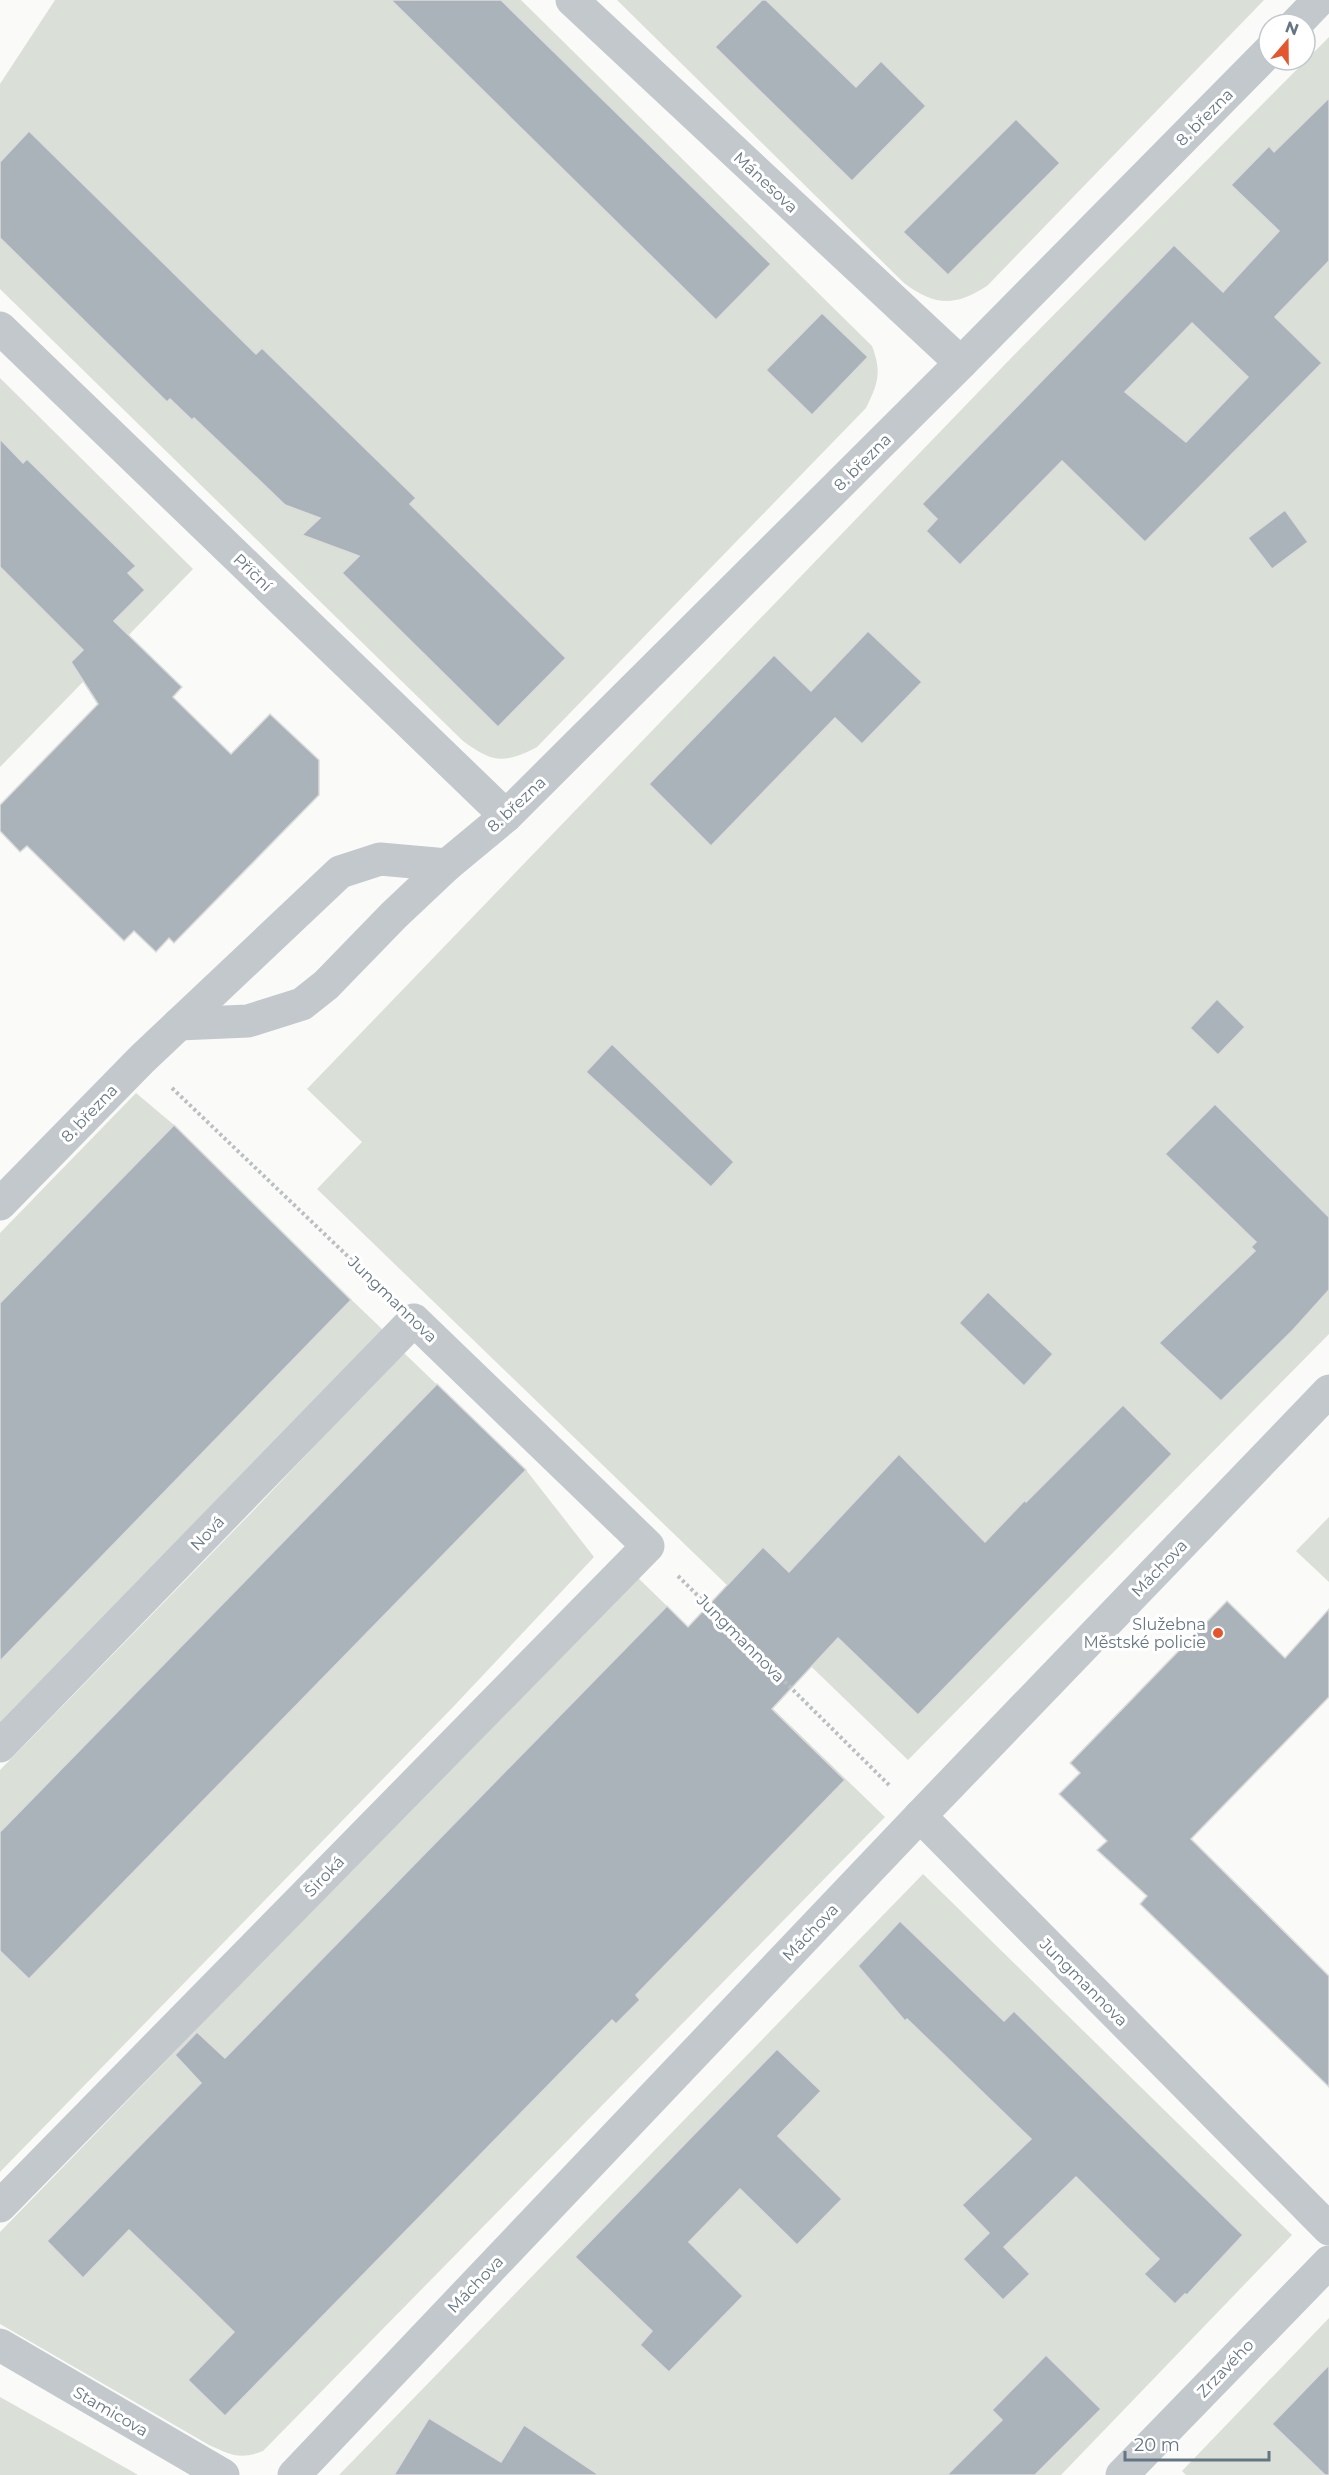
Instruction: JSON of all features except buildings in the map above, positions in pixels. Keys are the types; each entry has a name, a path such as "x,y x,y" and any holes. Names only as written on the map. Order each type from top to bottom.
{"street":[{"name":"Mánesova","path":"572,0 961,363"},
{"path":"1308,12 1319,0"},
{"name":"8. března","path":"179,1024 248,1021 302,1004 326,985 447,865 506,816 961,363 1257,63"},
{"name":"Příční","path":"0,328 506,816"},
{"name":"8. března","path":"0,1204 142,1059 340,872 381,859 447,865"},
{"name":"Jungmannova","path":"414,1320 648,1546"},
{"name":"Nová","path":"0,1746 414,1320"},
{"name":"Máchova","path":"294,2475 920,1816 1329,1391"},
{"name":"Široká","path":"0,2206 648,1546"},
{"name":"Jungmannova","path":"920,1816 1329,2229"},
{"name":"Zrzavého","path":"1122,2475 1329,2262"},
{"name":"Stamicova","path":"0,2345 223,2475"}],"path":[{"name":"Jungmannova","path":"142,1059 414,1320"},
{"name":"Jungmannova","path":"648,1546 920,1816"}],"shaded area":[{"path":"55,0 521,0 872,346 878,371 866,408 537,747 526,753 507,758 499,759 483,754 463,741 0,289 0,84"},
{"path":"617,0 1264,0 987,286 964,298 945,301 925,296 904,283"},
{"path":"1329,37 1329,1334 908,1760 317,1189 362,1142 307,1089 1015,354 1294,72 1317,72 1317,49"},
{"path":"0,378 193,569 0,767"},
{"path":"136,1093 174,1125 261,1213 383,1330 0,1725 0,1233"},
{"path":"403,1352 526,1470 594,1557 454,1706 0,2172 0,1770 252,1512"},
{"path":"1329,1517 1329,1582 1296,1551"},
{"path":"636,1576 885,1817 263,2451 242,2456 209,2445 0,2324 0,2232"},
{"path":"923,1874 1292,2235 1061,2475 339,2475"},
{"path":"1329,2318 1329,2475 1186,2475 1182,2471"},
{"path":"0,2397 133,2472 138,2475 0,2475"}],"place":[{"name":"Služebna Městské policie","path":"1218,1633"}]}
